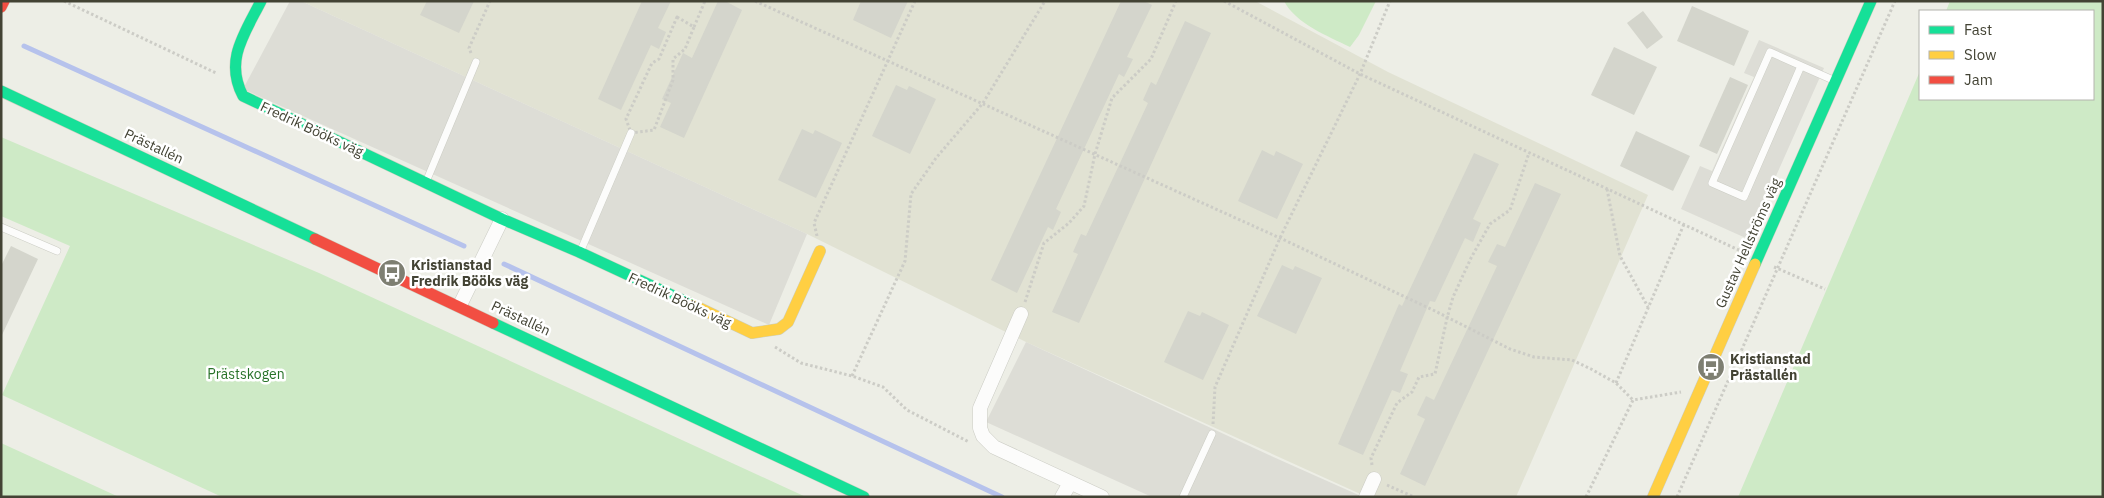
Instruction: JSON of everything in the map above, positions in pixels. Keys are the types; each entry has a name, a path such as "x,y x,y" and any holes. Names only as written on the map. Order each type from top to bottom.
{"street":[{"path":"1,7 4,1"},
{"path":"234,78 232,69 235,55 261,1"},
{"name":"Gustav Hellströms väg","path":"1653,497 1871,1"},
{"name":"Fredrik Bööks väg","path":"234,78 243,96 502,219 579,252 752,333"},
{"name":"Prästallén","path":"1,91 460,305 864,497"},
{"path":"460,305 502,219"},
{"path":"752,333 774,331 788,322 820,251"},
{"path":"1021,314 980,408 980,428 983,436 994,447 1102,497"},
{"path":"1366,497 1374,479"},
{"path":"1062,497 1070,483"}],"lane":[{"path":"1801,66 1744,197 1712,183 1770,52 1836,81"},
{"path":"426,183 476,62"},
{"path":"579,252 631,133"},
{"path":"1,227 57,251"},
{"path":"1183,497 1212,434"}],"path":[{"path":"64,1 223,76 234,78"},
{"path":"476,62 469,48 490,1"},
{"path":"694,27 677,17 659,59 652,63 626,119 631,133 654,130 673,80 673,59 685,49 705,1"},
{"path":"755,1 1280,238 1516,351 1534,357 1572,360 1616,383 1633,400"},
{"path":"820,251 814,223 915,1"},
{"path":"852,376 905,261 911,194 936,158 983,103 1045,1"},
{"path":"1021,314 1044,243 1069,224 1084,206 1095,154 1112,98 1151,59 1176,1"},
{"path":"1224,1 1360,74 1684,224 1757,260 1825,289"},
{"path":"1212,434 1215,388 1280,238 1360,74 1390,1"},
{"path":"1677,497 1896,1"},
{"path":"1414,497 1374,479 1371,458 1397,403 1412,392 1419,378 1435,374 1446,318 1460,281 1490,224 1510,210 1529,153"},
{"path":"1607,189 1620,256 1648,307"},
{"path":"1616,383 1684,224"},
{"path":"752,333 801,363 852,376 884,387 907,410 974,444 994,447"},
{"path":"1633,400 1683,392"},
{"path":"1586,497 1633,400"}],"shaded area":[{"path":"290,1 301,1 807,234 769,325 243,89"},
{"path":"301,1 1255,1 1388,72 1648,195 1516,497 1367,497 1026,342 807,234"},
{"path":"1759,40 1824,68 1748,239 1681,209 1700,166 1712,171 1754,77 1744,73"},
{"path":"1026,342 1363,497 1152,497 986,422"}],"green space":[{"path":"1284,1 1376,1 1359,35 1350,47 1304,23 1289,9"},
{"path":"1950,1 2103,1 2103,497 1738,497 1919,73 1919,100 2094,100 2094,10 1946,10"},
{"name":"Prästskogen","path":"1,137 319,273 806,497 222,497 2,395 70,246 1,216"},
{"path":"1,443 119,497 1,497"}],"building":[{"path":"427,1 474,1 459,33 420,15"},
{"path":"642,1 671,1 658,28 666,32 659,49 651,45 621,110 598,99"},
{"path":"718,1 725,1 742,10 684,138 660,127 671,103 662,99 683,53 692,58"},
{"path":"861,1 908,1 891,38 853,20"},
{"path":"1121,1 1144,1 1152,5 1127,57 1133,59 1124,77 1119,74 1056,209 1061,212 1053,230 1048,227 1017,293 991,280"},
{"path":"1692,6 1749,31 1734,66 1677,41"},
{"path":"1643,11 1663,37 1647,49 1627,23"},
{"path":"1185,21 1211,33 1079,323 1052,312 1078,254 1073,252 1081,234 1086,236 1148,103 1143,100 1151,82 1156,85"},
{"path":"1614,47 1657,67 1634,115 1591,95"},
{"path":"1730,77 1748,85 1717,154 1699,146"},
{"path":"896,85 907,90 909,86 936,99 910,154 872,136"},
{"path":"802,129 813,134 815,130 842,143 816,198 778,180"},
{"path":"1636,131 1690,156 1673,191 1620,166"},
{"path":"1262,150 1274,156 1276,151 1303,164 1277,219 1238,201"},
{"path":"1474,153 1499,164 1473,219 1481,223 1473,242 1465,238 1435,302 1430,301 1400,371 1408,374 1400,393 1392,390 1363,455 1338,444 1399,304 1402,306"},
{"path":"1535,183 1561,194 1425,486 1400,474 1425,419 1417,415 1426,396 1434,400 1497,266 1488,262 1497,244 1505,247"},
{"path":"11,246 38,259 1,337 1,266"},
{"path":"1282,265 1293,270 1295,266 1322,278 1296,334 1257,316"},
{"path":"1188,311 1200,316 1202,312 1229,325 1203,380 1164,362"}],"waterway":[{"path":"24,46 464,246"},
{"path":"504,264 1002,497"}],"traffic: fast":[{"path":"261,1 243,36 236,59 238,83 243,96 502,219 579,252 693,305"},
{"path":"1755,264 1871,1"},
{"path":"1,91 315,239"},
{"path":"493,323 864,497"}],"traffic: slow":[{"path":"693,305 752,333 779,329 788,322 820,251"},
{"path":"1653,497 1755,264"}],"traffic: jam":[{"path":"1,7 4,1"},
{"path":"315,239 493,323"}],"place":[{"name":"Kristianstad Fredrik Bööks väg","path":"392,273"},
{"name":"Kristianstad Prästallén","path":"1711,367"}]}
